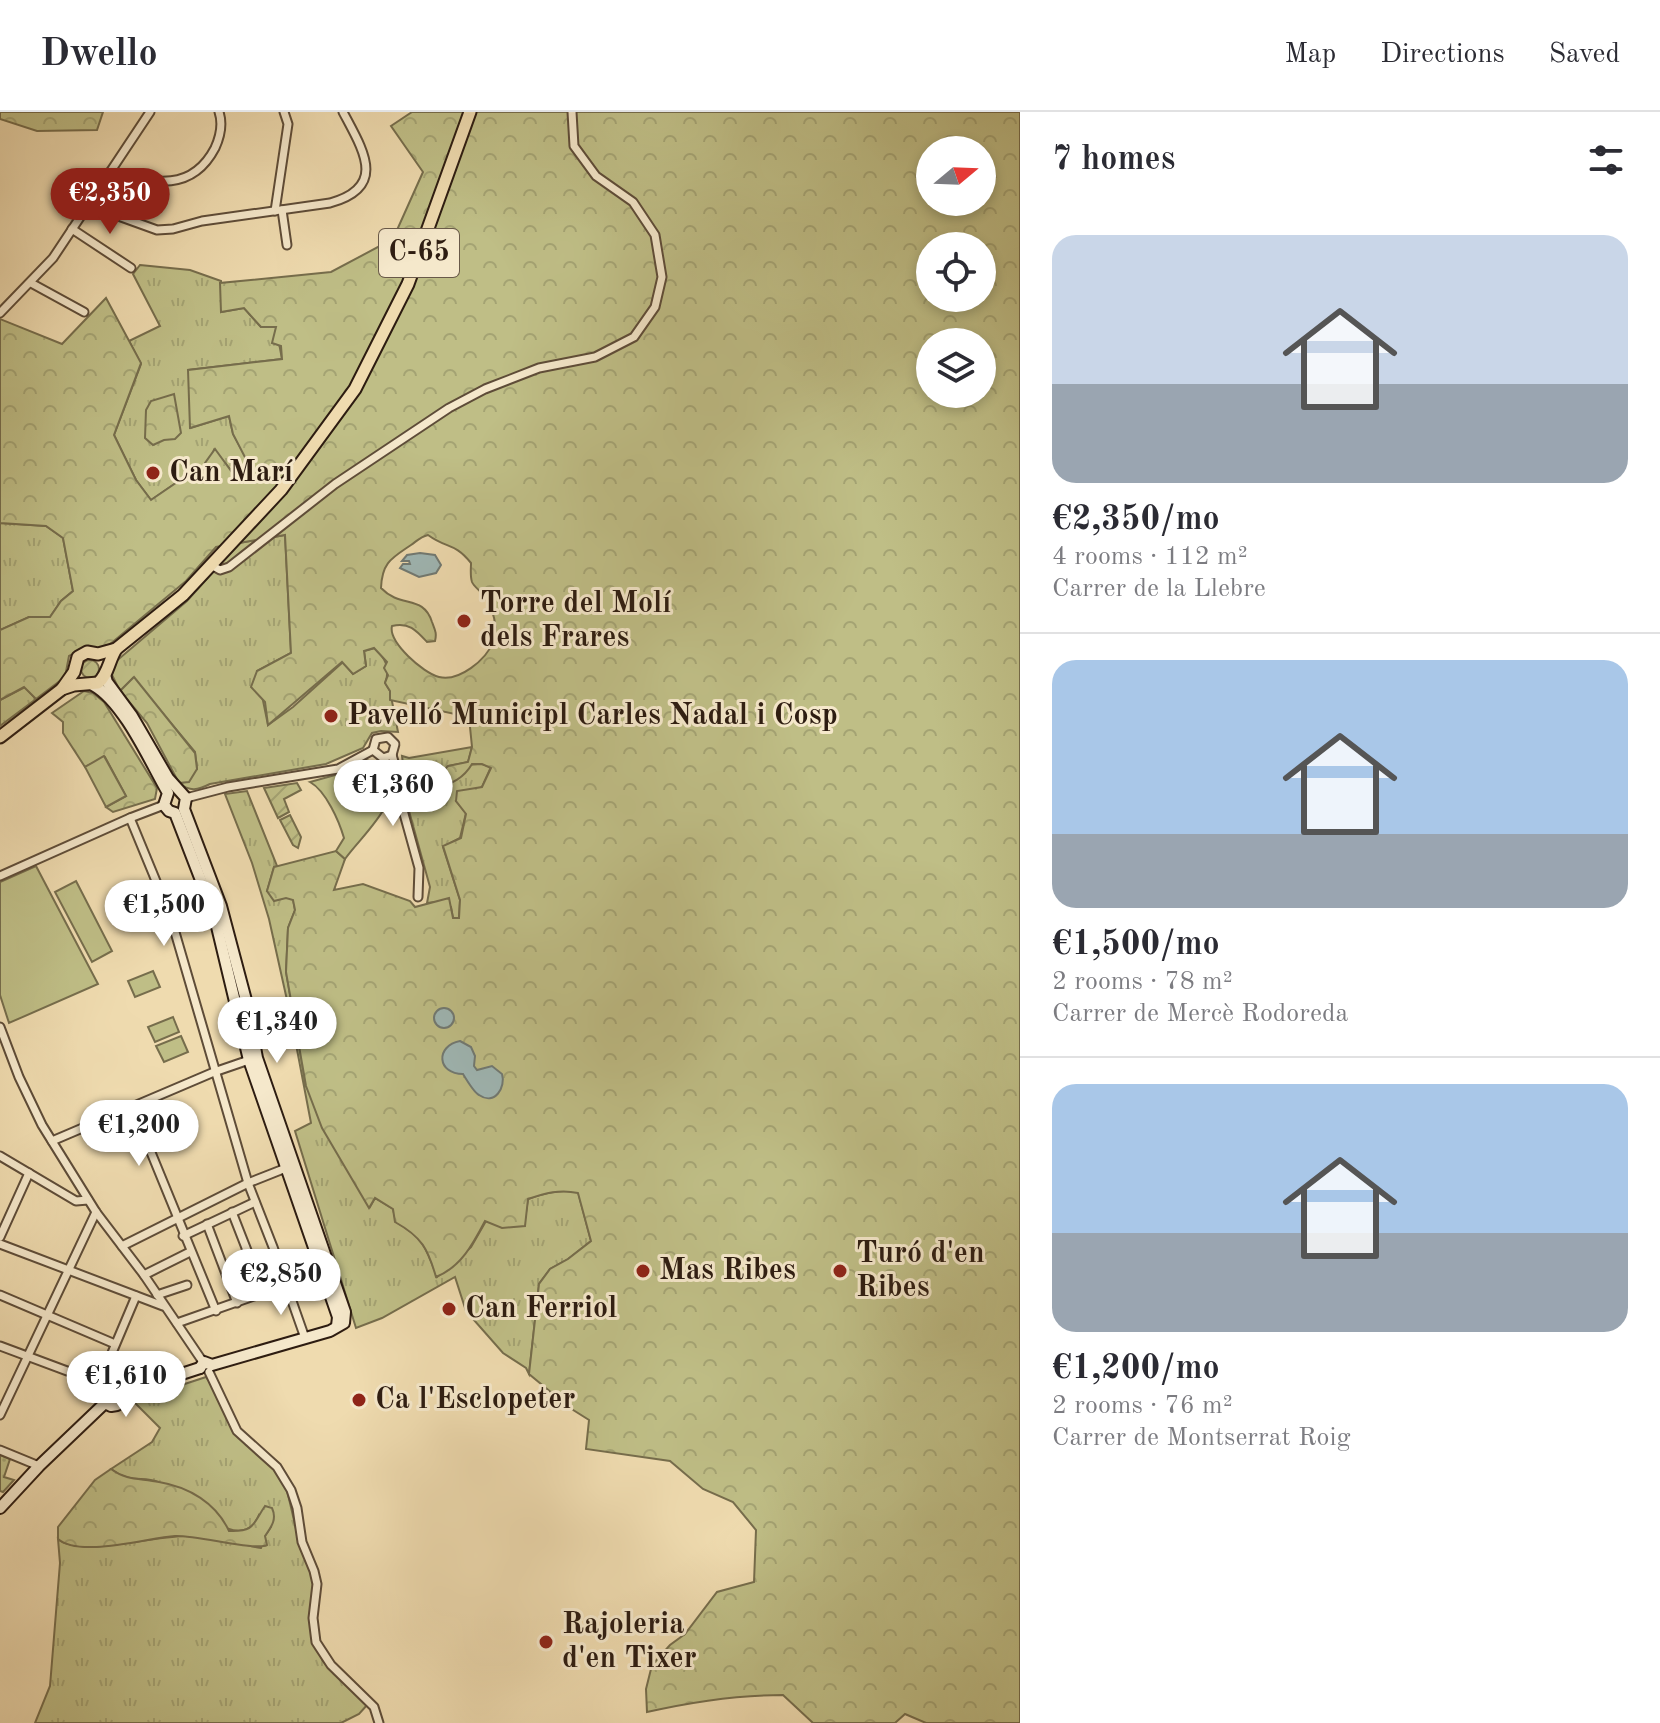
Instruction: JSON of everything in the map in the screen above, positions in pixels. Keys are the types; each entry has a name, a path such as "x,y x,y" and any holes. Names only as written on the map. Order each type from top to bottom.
{"main road":[{"name":"C-65","path":"98,654 116,649 183,595 281,490 355,389 408,284 470,112"},
{"name":"C-65","path":"106,670 116,649"},
{"path":"0,737 62,689 74,672 78,657 87,652 98,654 106,670 88,684 62,689"},
{"path":"74,672 88,684"}],"street":[{"path":"0,313 53,258 150,112"},
{"path":"110,172 169,183 189,176 200,169 218,142 222,120 219,112"},
{"path":"284,112 288,124 278,210 287,245"},
{"path":"91,200 110,213 157,230 349,198 360,190 365,177 364,157 343,112"},
{"path":"211,565 220,570 229,567 335,484 449,408 485,389 539,368 595,357 634,337 655,307 662,277 655,235 633,202 596,176 574,146 572,112"},
{"path":"72,229 131,268"},
{"path":"31,283 84,312"},
{"path":"106,670 178,800 221,906 247,1004 257,1058 345,1312 341,1325 330,1331 120,1394"},
{"path":"88,684 105,691 178,800 214,914 249,1060 341,1325"},
{"path":"0,876 178,800 228,787 338,769 373,750 376,739 388,737 395,744 392,755 399,778 401,803 419,868 418,897"},
{"path":"373,750 383,758 392,755"},
{"path":"130,818 170,915 248,1183 305,1338"},
{"path":"0,1027 19,1077 52,1141 88,1200 144,1275 206,1367 237,1431 277,1467 291,1490 302,1542 317,1584 313,1618 316,1642 331,1665 374,1707 379,1723"},
{"path":"52,1141 249,1060"},
{"path":"132,1106 216,1311"},
{"path":"0,1156 76,1201 88,1200"},
{"path":"122,1246 175,1217 286,1168"},
{"path":"0,1237 29,1173"},
{"path":"183,1236 255,1202"},
{"path":"0,1415 96,1212"},
{"path":"232,1212 264,1294"},
{"path":"207,1224 237,1303"},
{"path":"0,1244 165,1307"},
{"path":"144,1275 190,1252"},
{"path":"177,1323 322,1272"},
{"path":"157,1295 187,1285"},
{"path":"0,1295 115,1344"},
{"path":"105,1403 104,1387 115,1344 136,1296"},
{"path":"0,1346 104,1387 114,1388 120,1394 120,1401 117,1405 105,1403"},
{"path":"0,1508 105,1403"},
{"path":"0,1450 39,1466"}],"green space":[{"path":"0,112 103,112 97,130 37,131 0,119"},
{"path":"412,112 1020,112 1020,1723 926,1723 905,1714 895,1723 813,1723 783,1695 715,1700 647,1712 646,1689 652,1665 685,1634 717,1592 754,1582 756,1530 733,1502 703,1489 670,1461 586,1449 589,1420 529,1374 539,1284 550,1269 591,1241 578,1193 553,1192 528,1199 525,1226 502,1228 485,1221 459,1261 436,1277 423,1245 395,1222 393,1209 375,1198 369,1208 322,1128 306,1086 286,972 288,928 295,910 293,900 274,901 267,891 274,867 336,851 345,859 334,890 363,884 410,901 415,907 449,898 453,918 459,918 460,900 443,846 461,838 466,814 456,801 457,791 482,787 491,768 472,764 466,773 447,784 437,784 435,778 448,766 468,762 472,747 469,717 390,700 390,691 385,683 388,675 384,668 387,662 374,648 364,651 366,666 353,674 342,662 268,725 265,702 251,687 257,671 291,653 285,535 216,547 186,581 103,650 87,647 69,656 65,677 36,699 24,687 0,700 0,630 29,617 50,617 73,591 63,538 46,526 0,523 0,319 62,344 106,298 141,363 114,435 136,480 151,500 189,474 203,475 205,463 215,449 234,475 249,465 233,434 229,416 190,428 188,370 282,359 281,346 272,343 276,327 261,327 244,308 221,312 220,283 331,272 393,239 423,172 391,126","holes":["428,535 455,549 471,563 472,582 487,601 495,624 493,642 484,656 463,673 447,678 432,674 416,663 392,633 392,626 403,625 416,631 427,642 435,641 428,613 417,604 396,598 381,588 383,572 389,562"]},
{"path":"140,265 190,270 221,281 221,312 244,308 261,327 276,327 282,359 189,370 191,428 229,416 233,434 250,465 235,475 214,450 204,476 189,474 151,500 136,480 114,435 141,364 129,341 160,326 133,274"},
{"path":"174,394 181,433 175,439 153,445 145,438 146,410 151,401"},
{"path":"0,523 46,526 63,538 73,591 50,617 29,617 0,630"},
{"path":"285,535 291,653 257,671 268,725 343,662 353,674 366,666 364,651 375,648 386,664 385,683 390,691 398,732 372,733 363,748 326,764 210,784 198,789 187,788 179,783 197,769 195,752 133,678 120,691 112,675 114,663 187,601 239,543"},
{"path":"90,660 99,669 90,678 81,669"},
{"path":"134,677 195,753 197,769 189,782 179,783 147,723 120,691"},
{"path":"25,687 36,699 0,726 0,700"},
{"path":"84,691 93,693 104,702 157,788 155,799 113,812 106,807 126,796 105,757 85,767 63,733 63,722 52,713"},
{"path":"472,747 468,762 449,766 482,764 491,767 482,787 456,801 466,813 460,838 443,847 460,900 459,918 453,918 451,907 444,901 427,903 430,887 409,811 402,756 409,758"},
{"path":"104,756 126,796 106,807 85,767"},
{"path":"366,760 389,767 391,792 379,816 345,859 336,851 344,838 335,815 321,792 310,782 335,775"},
{"path":"297,783 301,790 284,799 289,812 278,818 264,788"},
{"path":"247,791 277,866 274,867 267,891 293,899 295,910 288,928 286,972 306,1086 370,1207 375,1198 393,1209 396,1222 423,1245 437,1277 471,1247 486,1221 524,1226 528,1199 552,1192 578,1192 591,1241 550,1269 539,1284 529,1374 526,1368 503,1353 466,1311 455,1277 382,1318 356,1328 295,1131 311,1123 269,919 252,863 225,794"},
{"path":"290,815 301,837 298,848 293,845 280,820"},
{"path":"36,866 98,984 9,1023 0,995 0,882"},
{"path":"76,881 112,951 92,962 55,892"},
{"path":"153,971 160,987 135,997 128,981"},
{"path":"173,1017 179,1032 155,1042 148,1027"},
{"path":"181,1036 188,1052 164,1062 156,1046"},
{"path":"206,1377 232,1429 271,1466 286,1486 301,1550 311,1572 311,1635 323,1661 368,1704 359,1714 341,1723 35,1723 50,1686 60,1563 58,1539 69,1544 101,1546 187,1536 261,1548 271,1527 259,1515 250,1527 239,1531 226,1528 158,1482 125,1477 111,1469 152,1442 160,1428 133,1401"},
{"path":"0,1455 10,1459 4,1477 14,1480 3,1492 0,1491"},
{"path":"111,1469 128,1477 170,1484 191,1492 217,1512 229,1531 248,1529 265,1506 272,1508 274,1519 265,1536 267,1545 251,1546 175,1536 82,1547 58,1539 58,1527 95,1480"}],"water":[{"path":"407,555 435,555 441,565 436,573 419,577 400,568 403,564 410,564 409,561 402,561"},
{"path":"444,1008 451,1011 454,1018 451,1025 444,1028 437,1025 434,1018 437,1011"},
{"path":"460,1041 471,1047 477,1070 492,1066 502,1074 501,1089 494,1097 479,1095 463,1074 454,1073 444,1065 442,1059 446,1048"}],"place":[{"name":"Can Marí","path":"153,473"},
{"name":"Torre del Molí dels Frares","path":"464,621"},
{"name":"Pavelló Municipl Carles Nadal i Cosp","path":"331,716"},
{"name":"Mas Ribes","path":"643,1271"},
{"name":"Turó d'en Ribes","path":"840,1271"},
{"name":"Can Ferriol","path":"449,1309"},
{"name":"Ca l'Esclopeter","path":"359,1400"},
{"name":"Rajoleria d'en Tixer","path":"546,1642"}]}
